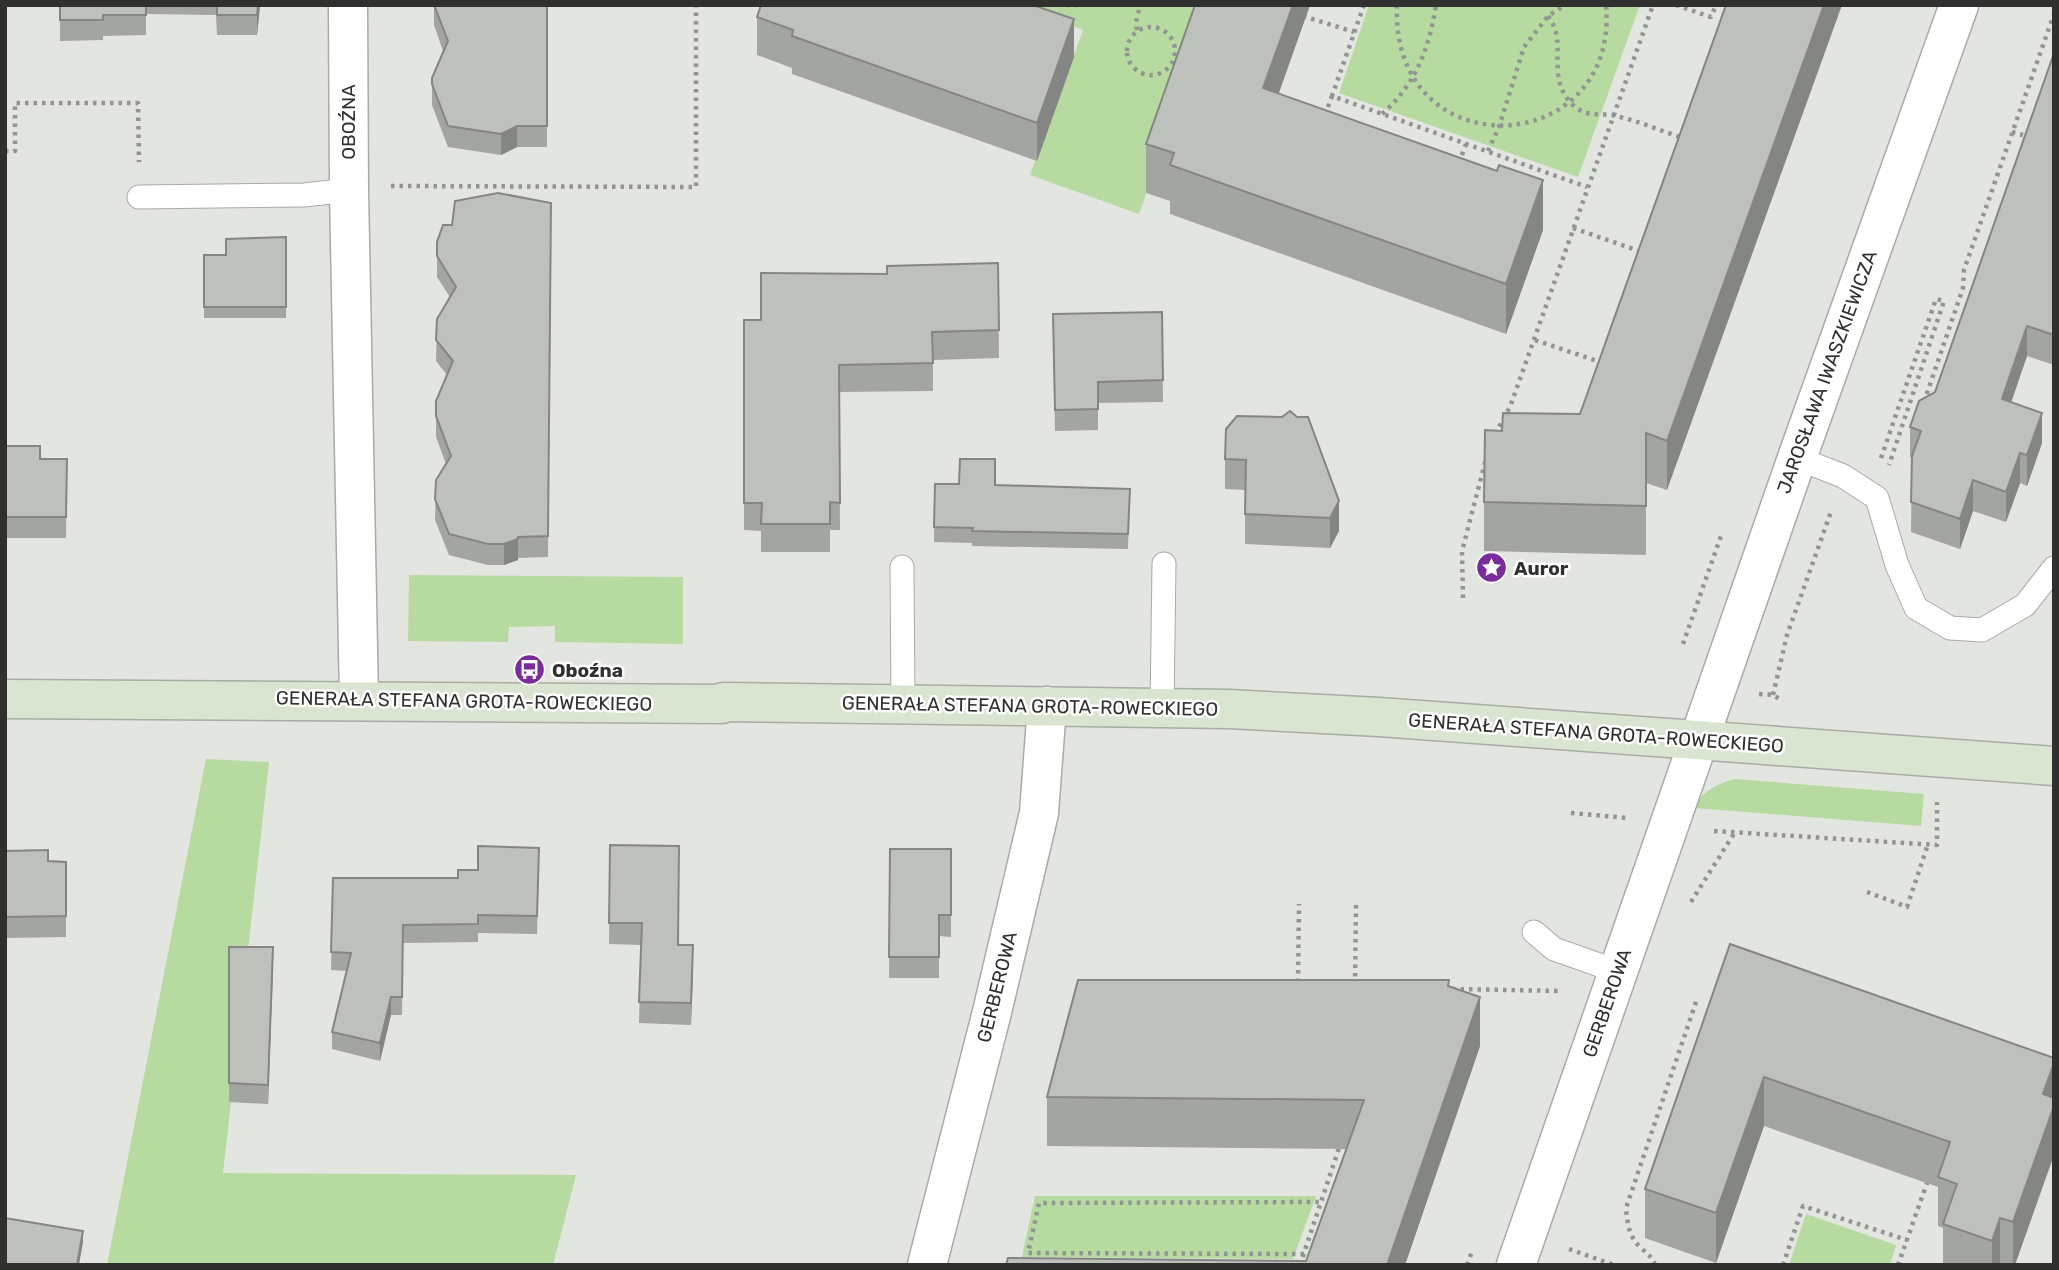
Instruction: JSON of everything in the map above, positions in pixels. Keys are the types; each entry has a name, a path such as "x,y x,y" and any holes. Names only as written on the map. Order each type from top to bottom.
{"street":[{"name":"OBOŹNA","path":"348,5 359,700"},
{"name":"JAROSŁAWA IWASZKIEWICZA","path":"1698,740 1959,5"},
{"name":"GENERAŁA STEFANA GROTA-ROWECKIEGO","path":"5,699 903,704 1229,709 1380,717 2054,766"},
{"name":"GERBEROWA","path":"927,1265 992,1012 1039,813 1047,706"},
{"name":"GERBEROWA","path":"1516,1265 1698,740"}],"lane":[{"path":"139,198 304,195 349,190"},
{"path":"1797,458 1843,476 1877,498 1897,565 1916,608 1950,628 1982,630 2025,605 2054,568"},
{"path":"1162,708 1164,564"},
{"path":"902,567 903,704"},
{"path":"1534,932 1553,949 1619,972"}],"path":[{"path":"349,190 408,185 696,187 696,5"},
{"path":"1066,5 1082,5"},
{"path":"1137,30 1157,27 1167,32 1173,40 1176,54 1171,66 1160,75 1146,76 1133,69 1126,56 1128,42 1137,30 1140,5"},
{"path":"1324,117 1364,5"},
{"path":"1397,5 1396,28 1402,56 1413,79 1431,100 1452,114 1474,123 1499,127 1526,124 1552,114 1575,98 1592,76 1604,50 1608,23 1606,5"},
{"path":"1382,114 1401,97 1413,79 1426,47 1436,5"},
{"path":"1488,152 1499,127 1524,47 1548,16 1565,5"},
{"path":"1494,436 1510,407 1653,5"},
{"path":"1676,5 1720,20"},
{"path":"1711,17 1716,5"},
{"path":"1296,14 1354,32"},
{"path":"1922,409 1966,289 1964,270 2054,14"},
{"path":"1548,16 1556,27 1559,42 1559,84 1569,102 1583,112 1614,115 1685,139"},
{"path":"1332,96 1587,187"},
{"path":"5,151 15,151 15,103 138,103 139,198"},
{"path":"2012,132 2023,135"},
{"path":"1456,170 1466,144"},
{"path":"1573,228 1644,253"},
{"path":"1878,466 1936,299 1944,301 1887,470"},
{"path":"1534,340 1605,364"},
{"path":"1510,407 1518,414"},
{"path":"1905,417 1917,421"},
{"path":"1463,598 1462,551 1490,447"},
{"path":"1773,695 1787,635 1852,449 1881,458"},
{"path":"1668,826 1937,845 1937,802 1949,802"},
{"path":"1571,813 1628,818"},
{"path":"1691,902 1735,832"},
{"path":"1867,892 1908,907 1928,844"},
{"path":"1298,986 1299,904"},
{"path":"1356,905 1355,987 1368,988"},
{"path":"1447,989 1566,991"},
{"path":"1655,1265 1652,1258 1637,1244 1628,1226 1626,1208 1696,999"},
{"path":"1300,1265 1342,1138"},
{"path":"1898,1265 1927,1183"},
{"path":"1304,1254 1028,1253 1039,1203 1321,1202"},
{"path":"1783,1265 1803,1206 1907,1240"},
{"path":"1569,1249 1614,1265"},
{"path":"1176,1254 1176,1265"}],"green space":[{"path":"1017,5 1213,5 1139,214 1030,175 1083,30"},
{"path":"1369,5 1640,5 1578,177 1339,93"},
{"path":"409,575 683,577 683,644 555,642 555,626 509,627 508,642 408,641"},
{"path":"206,759 269,762 223,1173 576,1175 553,1265 107,1265"},
{"path":"1735,779 1924,794 1921,826 1695,808 1701,797 1711,789"},
{"path":"1035,1196 1316,1196 1293,1259 1022,1257"},
{"path":"1806,1214 1896,1245 1890,1265 1789,1265"}],"building":[{"path":"60,5 146,5 146,15 103,15 103,20 60,20"},
{"path":"217,5 258,5 257,15 217,15"},
{"path":"434,5 547,5 547,126 517,126 501,134 448,126 432,84 448,41"},
{"path":"761,5 1033,5 1074,19 1037,123 792,36 793,30 757,17"},
{"path":"1195,5 1293,5 1263,88 1497,171 1499,165 1543,180 1506,284 1170,165 1174,153 1146,144"},
{"path":"1726,5 1824,5 1667,441 1646,433 1646,506 1484,502 1485,430 1502,431 1503,413 1580,414"},
{"path":"2054,53 2054,335 2027,326 2002,399 2042,413 2027,455 2020,453 2006,492 1973,480 1960,519 1911,502 1912,456 1921,431 1910,427 1919,401 1935,392"},
{"path":"498,193 551,203 548,536 518,537 504,544 488,544 449,534 435,499 436,480 451,456 436,416 436,401 453,361 436,340 437,319 456,287 437,256 437,242 443,225 452,225 455,201"},
{"path":"286,237 286,307 204,307 204,255 226,255 226,239"},
{"path":"998,263 999,330 932,332 933,363 839,365 840,503 830,502 830,524 761,524 762,503 744,503 744,320 761,320 761,273 887,274 887,266"},
{"path":"1162,312 1163,380 1098,382 1098,409 1055,410 1053,314"},
{"path":"1290,411 1297,417 1308,417 1339,501 1330,518 1245,514 1246,460 1225,459 1226,429 1237,416 1282,417"},
{"path":"5,446 40,446 40,459 67,459 66,517 5,517"},
{"path":"960,459 995,459 995,485 1130,489 1128,534 972,531 973,528 934,527 935,484 959,484"},
{"path":"610,845 679,846 678,945 693,945 691,1003 639,1002 642,923 609,923"},
{"path":"478,846 539,848 537,916 478,915 478,924 403,925 402,997 391,997 380,1043 332,1032 351,953 331,952 333,878 458,878 458,870 478,870"},
{"path":"890,849 951,849 951,915 939,915 939,957 889,957"},
{"path":"48,850 48,861 66,862 66,916 5,917 5,851"},
{"path":"1730,944 2054,1058 2043,1094 2054,1098 2054,1106 2013,1222 2000,1218 1992,1241 1943,1224 1957,1184 1938,1177 1950,1142 1764,1077 1716,1213 1645,1189"},
{"path":"229,947 273,947 268,1085 229,1083"},
{"path":"1078,980 1449,980 1448,986 1480,997 1387,1265 1006,1265 1008,1258 1306,1261 1364,1100 1047,1097"},
{"path":"5,1218 83,1231 77,1265 5,1265"}],"place":[{"name":"Auror","path":"1491,568"},
{"name":"Oboźna","path":"529,670"}]}
